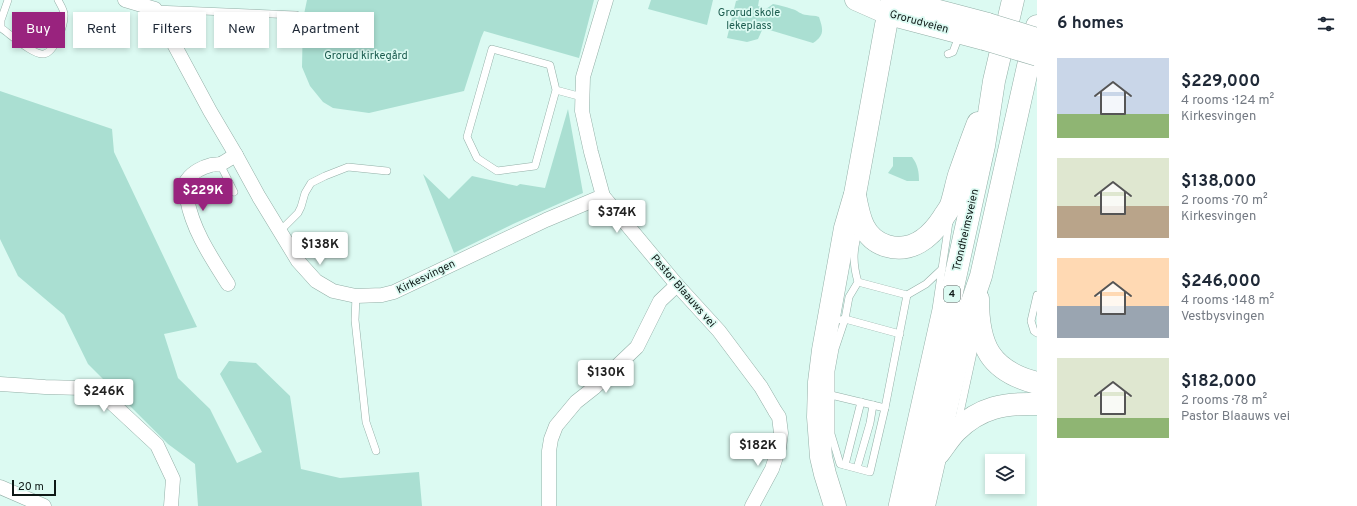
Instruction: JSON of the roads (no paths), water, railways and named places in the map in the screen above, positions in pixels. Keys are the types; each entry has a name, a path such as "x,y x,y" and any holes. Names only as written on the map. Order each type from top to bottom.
{"highway":[{"name":"Trondheimsveien","path":"905,506 983,154 994,81 1013,0"},
{"path":"835,506 821,457 818,416 819,382 836,322 845,228 855,194 894,5"},
{"name":"4","path":"924,506 968,314 981,276 1037,26"},
{"path":"855,194 858,215 861,223 870,237 878,242 892,247 905,248 926,238 940,223 950,206 961,169 994,81"},
{"path":"981,276 978,298 979,322 983,340 991,355 1002,368 1013,375 1037,383"},
{"path":"935,457 955,432 972,418 991,408 1007,405 1037,404"}],"street":[{"path":"125,0 155,9"},
{"name":"Pastor Blaauws vei","path":"606,0 582,77 583,118 603,196 677,285 719,331 761,387 779,417 781,433 776,459 752,506"},
{"name":"Grorudveien","path":"855,0 894,5 986,31"},
{"name":"Grorudveien","path":"894,5 960,34 986,31"},
{"name":"Kirkesvingen","path":"155,9 210,112 298,261 316,281 333,291 356,296 382,295 394,292 546,220 603,196"},
{"path":"986,31 1037,38"},
{"path":"986,31 1037,56"},
{"path":"228,284 206,249 196,229 189,211 185,192 186,182 197,170 220,164 236,155"},
{"path":"549,506 549,451 551,439 556,426 576,402 595,387 637,347 660,301 677,285"},
{"path":"0,384 82,388 101,393 157,445 173,479 171,506"},
{"path":"0,488 44,506"}],"lane":[{"path":"8,0 0,20 1,28 34,52 43,54 51,51 62,29 64,13 58,0"},
{"path":"155,9 277,14"},
{"path":"948,54 953,52 960,34"},
{"path":"492,49 550,65 556,90 534,166 497,171 478,158 467,137 492,49"},
{"path":"556,90 582,97"},
{"path":"220,164 234,192"},
{"path":"280,231 298,213 305,193 311,183 325,176 348,168 387,171"},
{"path":"892,506 936,309 950,206"},
{"path":"858,282 854,268 854,248 861,223"},
{"path":"858,282 907,295 926,284 942,269"},
{"path":"858,282 848,294 836,322 831,371 832,434 840,464 870,472 885,408 907,295"},
{"path":"1037,295 1031,321 1034,331 1037,333"},
{"path":"356,296 355,320 366,422 376,451"},
{"path":"836,322 900,334"},
{"path":"955,432 979,322"},
{"path":"831,395 885,408"},
{"path":"845,465 861,402"},
{"path":"857,468 868,431 873,405"}],"park label":[{"name":"Grorud skole lekeplass","path":"749,19"},
{"name":"Grorud kirkegård","path":"366,56"}]}
